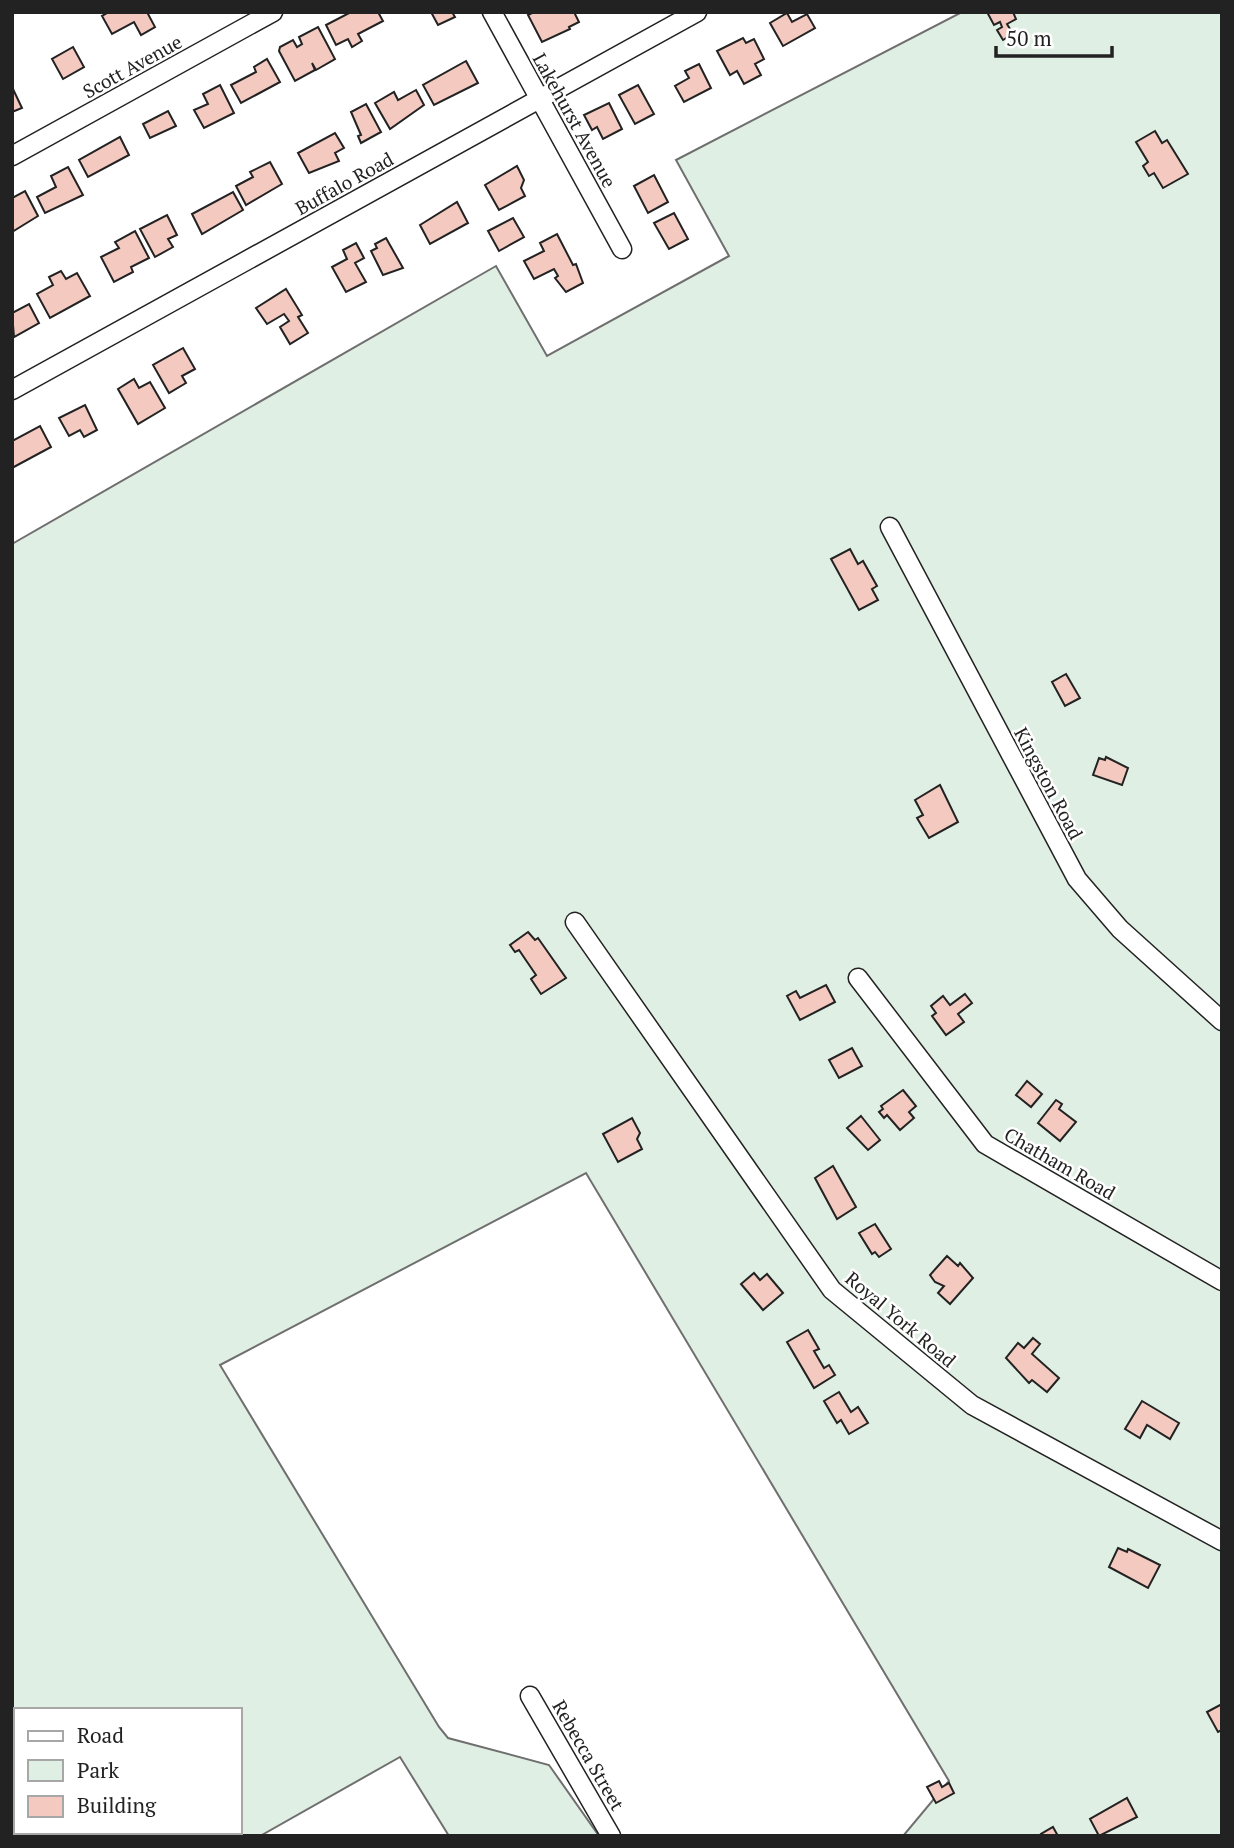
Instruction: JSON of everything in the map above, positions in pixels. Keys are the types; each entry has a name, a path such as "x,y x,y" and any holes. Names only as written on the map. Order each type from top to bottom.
{"street":[{"name":"Scott Avenue","path":"12,156 273,12"},
{"name":"Lakehurst Avenue","path":"492,12 622,249"},
{"name":"Buffalo Road","path":"12,390 696,12"},
{"name":"Kingston Road","path":"890,527 1077,879 1120,929 1222,1020"},
{"name":"Royal York Road","path":"575,922 832,1290 972,1405 1222,1541"},
{"name":"Chatham Road","path":"858,978 985,1144 1222,1281"},
{"name":"Rebecca Street","path":"530,1696 611,1836"}],"green space":[{"path":"962,12 1222,12 1222,1836 903,1836 949,1781 586,1173 220,1365 439,1727 448,1738 549,1765 599,1836 449,1836 400,1757 260,1836 12,1836 12,544 496,266 547,356 729,256 676,160"}],"building":[{"path":"109,12 147,12 155,27 141,35 134,22 112,34 102,16"},
{"path":"351,12 378,12 383,21 358,34 362,41 352,47 348,39 336,45 326,25"},
{"path":"431,12 452,12 455,17 438,25"},
{"path":"534,12 574,12 579,22 542,42 528,15"},
{"path":"987,12 1013,12 1016,19 1007,24 1013,34 1003,40 997,30 1002,27 1000,22 994,25"},
{"path":"787,13 792,22 807,14 815,28 783,46 770,23"},
{"path":"318,27 335,59 316,70 312,63 315,70 295,81 279,51 280,47 293,40 297,47 302,44 299,37"},
{"path":"743,38 746,43 754,39 764,59 755,64 761,75 744,84 737,71 730,75 717,51"},
{"path":"73,47 84,67 63,79 52,59"},
{"path":"267,59 280,82 241,103 231,85 256,72 254,67"},
{"path":"466,61 478,83 434,105 423,85"},
{"path":"699,64 711,88 684,102 675,86 689,78 685,71"},
{"path":"220,85 234,113 204,128 194,110 208,104 203,94"},
{"path":"638,85 654,114 635,124 619,95"},
{"path":"12,87 22,108 12,112"},
{"path":"416,90 424,105 390,129 375,103 394,92 398,100"},
{"path":"609,103 622,129 603,139 597,127 592,130 584,115"},
{"path":"366,104 381,132 361,143 358,136 361,135 351,112"},
{"path":"168,111 176,126 150,138 143,124"},
{"path":"1155,131 1162,143 1167,140 1188,174 1163,188 1154,173 1149,176 1143,166 1148,162 1136,142"},
{"path":"335,133 344,148 335,153 339,161 309,173 298,153"},
{"path":"120,137 129,155 88,177 79,160"},
{"path":"270,162 282,184 246,205 236,186 253,177 250,172"},
{"path":"517,166 524,180 521,188 525,196 499,210 485,185"},
{"path":"68,167 83,195 45,213 37,197 56,187 51,176"},
{"path":"654,175 668,202 648,213 634,186"},
{"path":"25,191 38,216 12,232 12,198"},
{"path":"233,192 243,210 202,234 192,214"},
{"path":"457,202 468,223 430,244 420,225"},
{"path":"674,213 688,239 669,249 654,223"},
{"path":"167,215 177,235 168,239 173,247 155,257 140,229"},
{"path":"513,218 524,237 499,251 488,231"},
{"path":"135,231 149,258 131,267 133,272 114,282 101,257 119,248 115,242"},
{"path":"557,234 573,265 576,264 583,283 566,292 555,278 558,276 554,269 534,279 524,261 544,251 540,243"},
{"path":"386,238 403,268 383,275 371,251 377,248 375,244"},
{"path":"356,243 364,258 355,263 366,282 346,292 332,267 347,259 343,250"},
{"path":"61,271 66,279 77,273 90,296 50,318 37,294 53,285 49,277"},
{"path":"286,289 302,315 298,317 308,333 290,344 280,327 289,321 284,314 267,324 256,308"},
{"path":"29,304 39,323 14,337 12,313"},
{"path":"183,348 195,369 182,376 186,383 169,393 153,365"},
{"path":"134,379 139,388 150,382 165,408 138,424 118,389"},
{"path":"85,405 97,430 84,437 80,430 69,436 59,418"},
{"path":"40,426 51,447 12,468 12,441"},
{"path":"850,549 858,564 863,561 877,586 872,589 878,600 859,610 831,559"},
{"path":"1066,674 1080,698 1065,706 1052,682"},
{"path":"1106,757 1128,768 1122,785 1093,775 1099,758 1105,760"},
{"path":"940,785 958,822 929,838 917,818 923,815 915,800"},
{"path":"528,932 535,940 538,938 566,978 541,994 531,979 536,975 519,950 515,952 510,945"},
{"path":"826,985 835,1002 800,1020 787,996 796,991 800,998"},
{"path":"965,994 972,1003 958,1014 964,1022 946,1035 932,1016 936,1013 931,1006 943,996 950,1005"},
{"path":"852,1048 862,1066 839,1078 829,1060"},
{"path":"1027,1081 1042,1094 1031,1107 1016,1095"},
{"path":"903,1090 916,1106 909,1112 914,1118 900,1130 887,1115 884,1118 879,1112 883,1109 881,1106"},
{"path":"1056,1100 1062,1104 1059,1109 1076,1122 1060,1141 1038,1123"},
{"path":"861,1116 880,1140 868,1150 847,1128"},
{"path":"632,1118 640,1133 637,1139 642,1149 618,1162 603,1134"},
{"path":"833,1166 856,1207 837,1219 815,1178"},
{"path":"875,1224 891,1249 879,1257 875,1252 872,1254 859,1233"},
{"path":"947,1256 958,1266 960,1263 973,1278 950,1304 938,1293 944,1286 935,1282 930,1275"},
{"path":"754,1273 760,1280 767,1274 783,1293 763,1310 741,1284"},
{"path":"808,1330 819,1349 814,1351 824,1368 829,1365 835,1375 814,1388 787,1342"},
{"path":"1033,1338 1040,1344 1032,1354 1059,1378 1047,1392 1032,1380 1029,1383 1006,1358 1018,1343 1024,1348"},
{"path":"839,1392 851,1412 858,1407 868,1423 849,1434 841,1420 837,1423 824,1401"},
{"path":"1142,1401 1179,1423 1170,1439 1147,1425 1140,1438 1125,1429"},
{"path":"1118,1548 1127,1552 1128,1549 1160,1565 1148,1588 1109,1567"},
{"path":"1222,1704 1222,1730 1218,1732 1207,1712"},
{"path":"939,1781 942,1787 949,1783 954,1793 936,1803 927,1787"},
{"path":"1127,1798 1137,1817 1099,1836 1090,1819"},
{"path":"1053,1827 1058,1836 1042,1836 1041,1834"}]}
